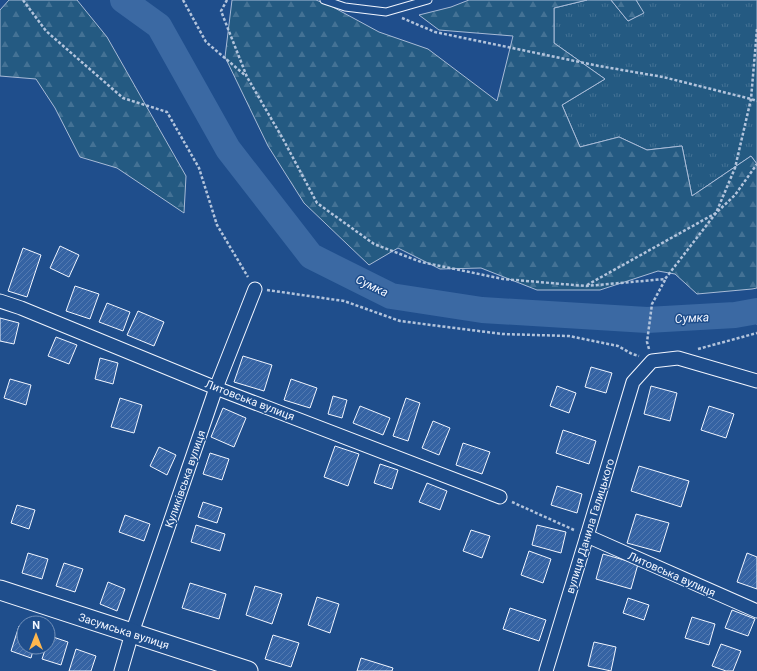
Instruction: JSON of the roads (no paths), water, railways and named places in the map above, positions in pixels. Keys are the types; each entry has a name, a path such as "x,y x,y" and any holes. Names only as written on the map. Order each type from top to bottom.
{"street":[{"name":"Куликівська вулиця","path":"121,671 132,633 216,388 255,289"},
{"name":"Литовська вулиця","path":"0,302 21,308 216,388 500,496"},
{"name":"вулиця Данила Галицького","path":"546,671 633,382 652,361 678,358 757,381"},
{"name":"Литовська вулиця","path":"587,536 757,611"},
{"name":"Засумська вулиця","path":"0,590 248,671"}],"lane":[{"path":"324,0 345,7 386,12 428,0"}],"waterway":[{"name":"Сумка","path":"123,0 159,26 228,149 311,256 391,296 482,310 647,320 735,315 757,311"}]}
